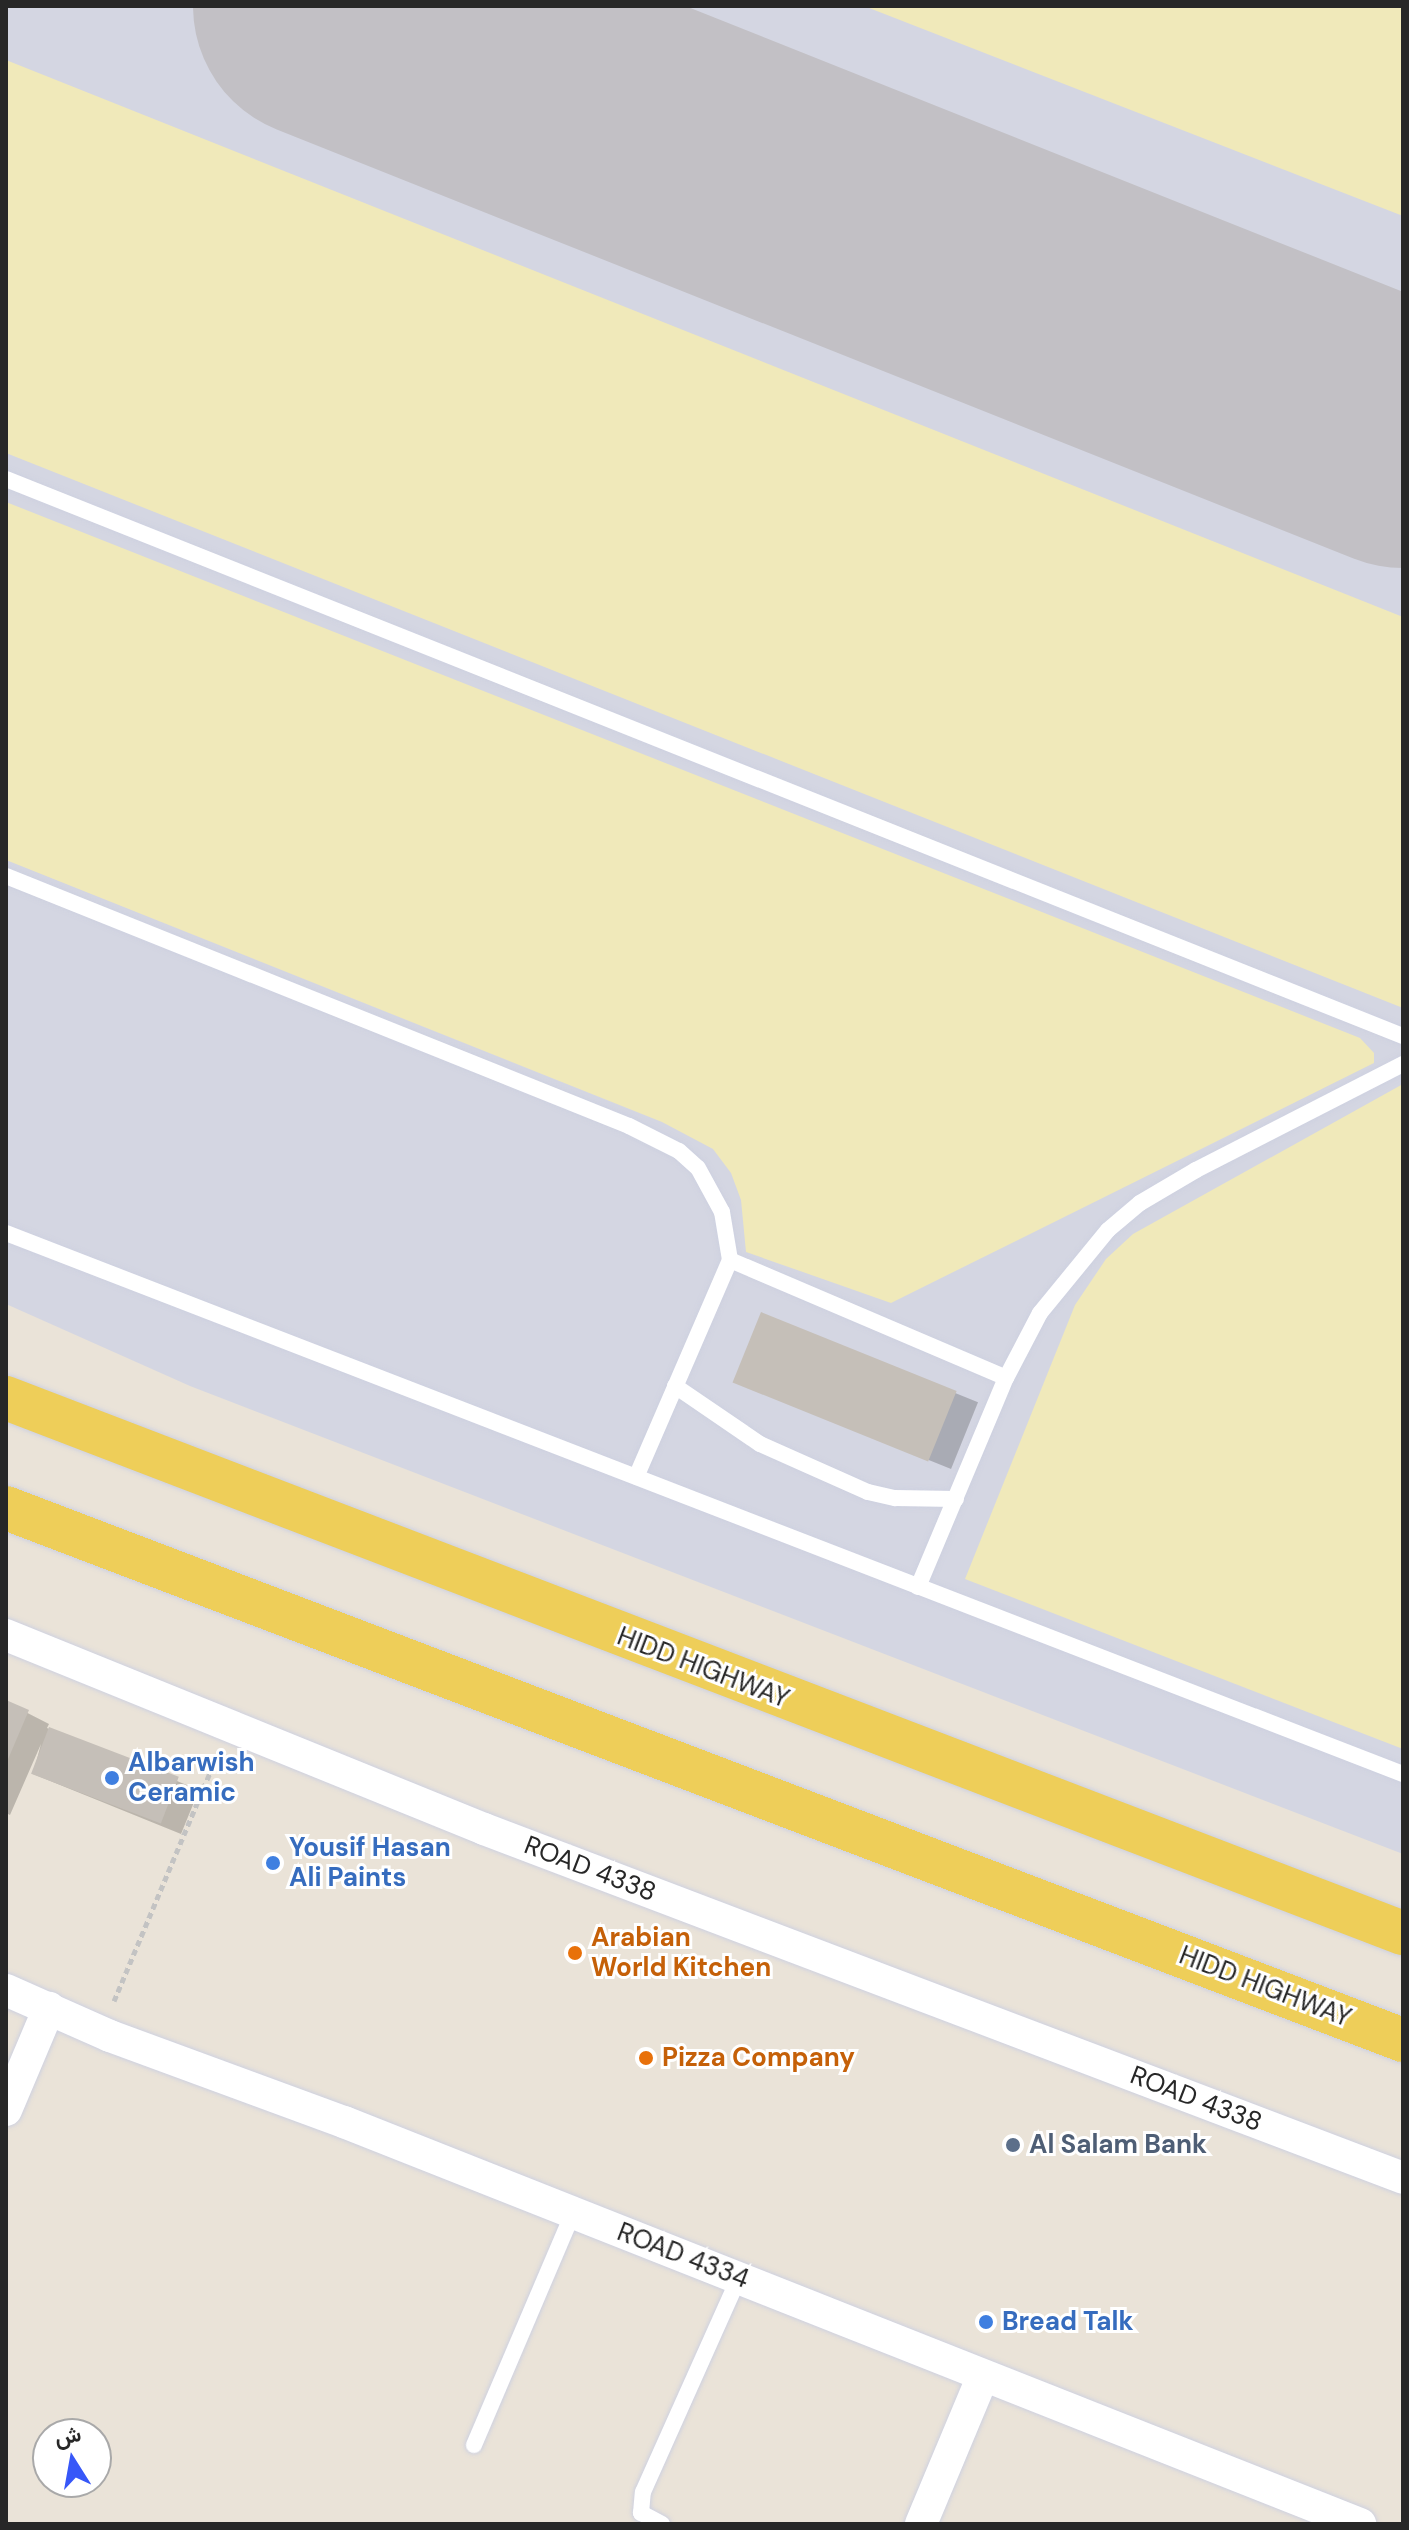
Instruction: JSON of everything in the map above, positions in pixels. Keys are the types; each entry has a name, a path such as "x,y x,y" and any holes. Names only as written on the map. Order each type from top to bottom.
{"main road":[{"name":"HIDD HIGHWAY","path":"6,1398 1403,1933"},
{"name":"HIDD HIGHWAY","path":"6,1508 1403,2040"}],"street":[{"name":"ROAD 4338","path":"6,1635 484,1829 1403,2178"},
{"name":"ROAD 4334","path":"6,1990 110,2036 739,2277 982,2378 1343,2521"},
{"path":"6,2110 49,2008"},
{"path":"921,2524 982,2378"}],"lane":[{"path":"6,479 1403,1036"},
{"path":"6,876 629,1126 679,1151 713,1188 730,1260 636,1477"},
{"path":"918,1587 1006,1378 1040,1313 1065,1278 1140,1203 1403,1064"},
{"path":"6,1233 1403,1774"},
{"path":"730,1260 1006,1378"},
{"path":"675,1386 753,1440 868,1492 895,1498 956,1499"},
{"path":"474,2445 573,2213"},
{"path":"662,2524 641,2513 643,2492 739,2277"}],"path":[{"path":"110,2036 114,1999 230,1726"}],"shaded area":[{"path":"6,6 1403,6 1403,1854 190,1386 6,1304"}],"sand":[{"path":"864,6 1403,6 1403,216"},
{"path":"6,60 1403,617 1403,1008 6,453"},
{"path":"6,502 1360,1038 1374,1053 1374,1063 891,1303 746,1252 741,1200 731,1173 713,1149 662,1122 6,860"},
{"path":"1403,1084 1403,1749 965,1579 1075,1305 1106,1259 1133,1234"}],"building":[{"path":"761,1312 957,1391 928,1462 733,1382"},
{"path":"6,1700 29,1710 6,1764"},
{"path":"49,1727 179,1777 161,1823 31,1774"}],"runway":[{"path":"326,6 1403,435"}],"place":[{"name":"Albarwish Ceramic","path":"112,1778"},
{"name":"Yousif Hasan Ali Paints","path":"273,1863"},
{"name":"Arabian World Kitchen","path":"575,1953"},
{"name":"Pizza Company","path":"646,2058"},
{"name":"Al Salam Bank","path":"1013,2145"},
{"name":"Bread Talk","path":"986,2322"}]}
